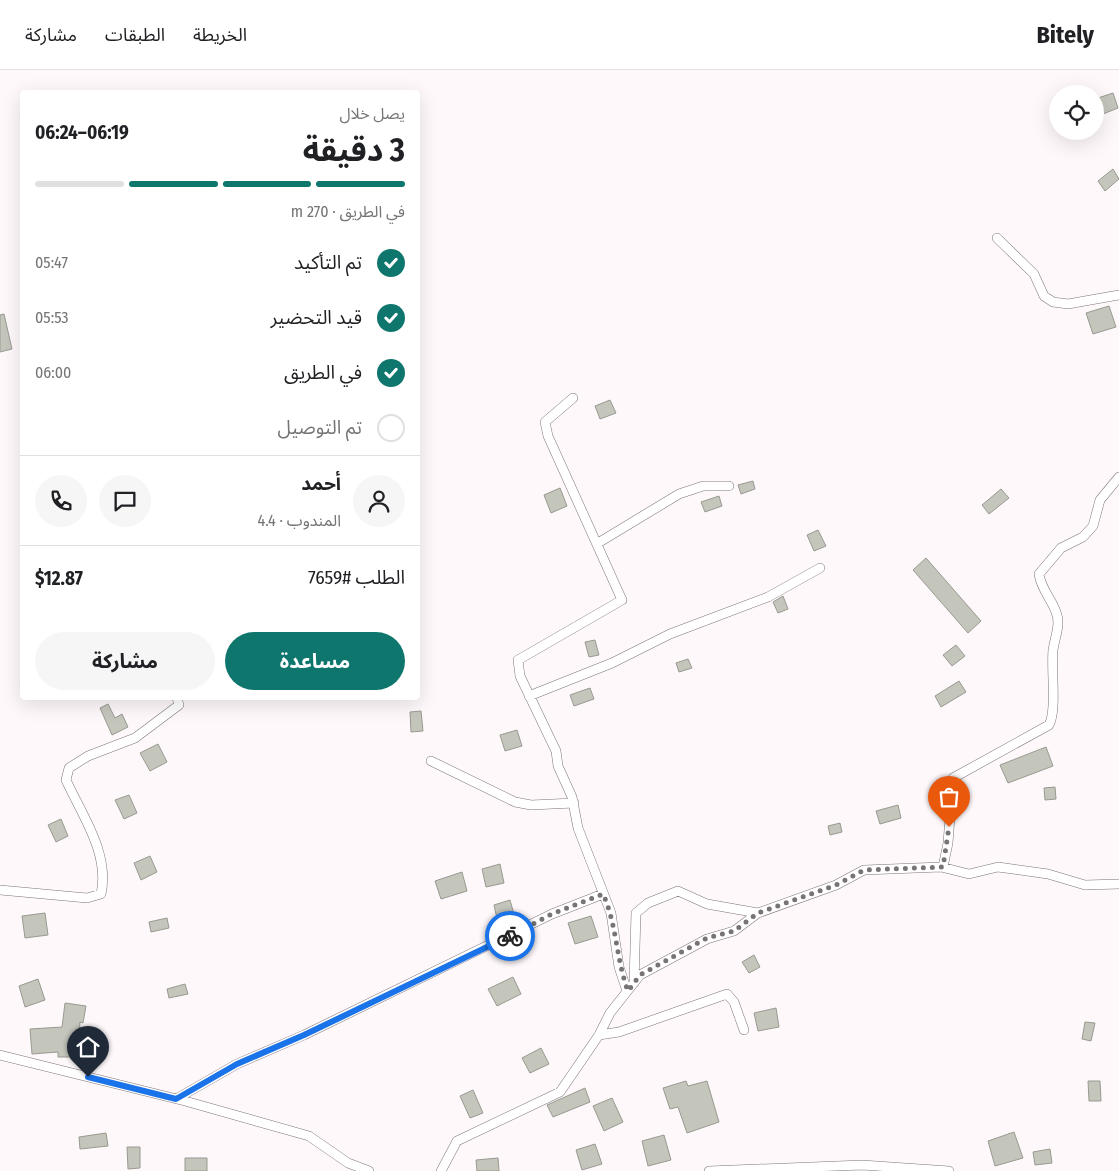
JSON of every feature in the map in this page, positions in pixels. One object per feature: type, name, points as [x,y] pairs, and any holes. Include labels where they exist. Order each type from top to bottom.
[{"type":"street","points":[[997,238],[1034,274],[1044,296],[1053,302],[1068,304],[1119,295]]},
{"type":"street","points":[[573,398],[545,422],[548,436],[622,600],[518,660],[520,676],[556,751],[558,766],[574,803],[578,828],[611,913],[619,967],[628,991]]},
{"type":"street","points":[[943,867],[948,843],[953,778],[1049,725],[1054,717],[1052,691],[1053,650],[1058,623],[1056,612],[1041,585],[1039,574],[1061,548],[1083,537],[1093,526],[1100,500],[1119,476]]},
{"type":"street","points":[[598,544],[680,494],[703,486],[729,486]]},
{"type":"street","points":[[529,696],[612,663],[670,634],[768,597],[820,568]]},
{"type":"street","points":[[0,890],[87,898],[101,894],[104,880],[102,860],[66,780],[69,768],[88,756],[135,738],[179,704],[178,700]]},
{"type":"street","points":[[431,761],[515,802],[531,805],[574,803]]},
{"type":"street","points":[[441,1171],[457,1140],[560,1092],[599,1034],[610,1013],[640,975],[707,938],[734,931],[758,913],[836,885],[864,870],[943,867],[969,874],[998,868],[1048,874],[1085,885],[1119,884]]},
{"type":"street","points":[[634,983],[636,913],[648,903],[678,891],[707,904],[758,913]]},
{"type":"street","points":[[176,1099],[237,1064],[304,1035],[552,914],[603,894]]},
{"type":"street","points":[[599,1034],[619,1032],[727,994],[734,1002],[744,1030]]},
{"type":"street","points":[[0,1055],[176,1099],[309,1136],[348,1163],[369,1171]]},
{"type":"street","points":[[709,1171],[862,1165],[949,1171]]},
{"type":"building","points":[[1113,93],[1118,108],[1104,114],[1104,96]]},
{"type":"building","points":[[1113,169],[1119,179],[1105,191],[1098,181]]},
{"type":"building","points":[[1109,306],[1116,327],[1093,334],[1086,313]]},
{"type":"building","points":[[4,314],[12,349],[0,352],[0,315]]},
{"type":"building","points":[[610,400],[616,413],[600,419],[595,406]]},
{"type":"building","points":[[753,481],[755,489],[741,494],[738,485]]},
{"type":"building","points":[[560,488],[567,506],[551,513],[544,495]]},
{"type":"building","points":[[1001,489],[1009,498],[989,514],[982,505]]},
{"type":"building","points":[[719,496],[722,506],[705,512],[701,502]]},
{"type":"building","points":[[818,530],[826,546],[814,551],[807,535]]},
{"type":"building","points":[[926,558],[981,621],[968,633],[913,570]]},
{"type":"building","points":[[783,596],[788,609],[778,613],[773,602]]},
{"type":"building","points":[[595,640],[599,655],[589,657],[585,642]]},
{"type":"building","points":[[956,645],[965,656],[952,666],[943,655]]},
{"type":"building","points":[[688,659],[692,668],[679,672],[676,663]]},
{"type":"building","points":[[959,681],[966,692],[941,707],[935,696]]},
{"type":"building","points":[[590,688],[594,699],[574,706],[570,695]]},
{"type":"building","points":[[108,704],[115,718],[122,714],[128,727],[112,735],[100,708]]},
{"type":"building","points":[[421,711],[423,731],[411,732],[410,712]]},
{"type":"building","points":[[517,730],[522,746],[505,751],[500,735]]},
{"type":"building","points":[[158,744],[167,762],[150,771],[140,753]]},
{"type":"building","points":[[1046,747],[1053,766],[1008,783],[1000,765]]},
{"type":"building","points":[[1055,787],[1056,799],[1045,800],[1044,788]]},
{"type":"building","points":[[129,795],[137,813],[124,819],[115,800]]},
{"type":"building","points":[[898,805],[901,818],[880,824],[876,811]]},
{"type":"building","points":[[61,819],[68,836],[56,842],[48,825]]},
{"type":"building","points":[[840,823],[842,832],[830,835],[828,826]]},
{"type":"building","points":[[150,856],[157,872],[141,880],[134,863]]},
{"type":"building","points":[[500,864],[504,883],[486,887],[482,869]]},
{"type":"building","points":[[462,872],[467,891],[441,899],[435,881]]},
{"type":"building","points":[[510,900],[515,918],[498,923],[494,905]]},
{"type":"building","points":[[45,913],[48,935],[25,938],[22,916]]},
{"type":"building","points":[[591,916],[598,937],[575,944],[568,923]]},
{"type":"building","points":[[167,918],[169,928],[151,932],[149,922]]},
{"type":"building","points":[[754,955],[760,967],[749,973],[742,962]]},
{"type":"building","points":[[513,977],[521,994],[497,1006],[488,989]]},
{"type":"building","points":[[38,979],[45,1000],[25,1007],[19,986]]},
{"type":"building","points":[[185,984],[188,994],[169,998],[167,989]]},
{"type":"building","points":[[65,1003],[86,1006],[83,1023],[80,1022],[78,1057],[58,1057],[58,1052],[32,1054],[30,1029],[62,1027]]},
{"type":"building","points":[[776,1008],[779,1027],[758,1031],[754,1013]]},
{"type":"building","points":[[1085,1022],[1095,1023],[1091,1041],[1082,1039]]},
{"type":"building","points":[[541,1048],[549,1064],[530,1073],[522,1058]]},
{"type":"building","points":[[686,1081],[688,1086],[707,1081],[719,1122],[687,1133],[678,1107],[670,1109],[663,1088]]},
{"type":"building","points":[[1088,1081],[1100,1081],[1101,1101],[1089,1101]]},
{"type":"building","points":[[585,1088],[590,1102],[553,1117],[547,1105]]},
{"type":"building","points":[[473,1090],[483,1113],[470,1118],[460,1096]]},
{"type":"building","points":[[612,1098],[623,1122],[604,1131],[593,1106]]},
{"type":"building","points":[[1014,1132],[1023,1158],[995,1166],[988,1141]]},
{"type":"building","points":[[106,1133],[108,1146],[80,1149],[79,1137]]},
{"type":"building","points":[[664,1135],[671,1160],[648,1166],[642,1141]]},
{"type":"building","points":[[595,1144],[602,1164],[582,1170],[576,1150]]},
{"type":"building","points":[[127,1147],[140,1147],[140,1168],[128,1169]]},
{"type":"building","points":[[1050,1149],[1052,1163],[1035,1165],[1033,1152]]},
{"type":"building","points":[[185,1158],[207,1158],[207,1171],[185,1171]]},
{"type":"building","points":[[498,1158],[499,1171],[477,1171],[476,1160]]},
{"type":"way so far","points":[[510,936],[552,914],[603,894],[611,913],[619,967],[628,991],[640,975],[707,938],[734,931],[758,913],[836,885],[864,870],[943,867],[949,827]]},
{"type":"route","points":[[88,1077],[176,1099],[237,1064],[304,1035],[510,936]]}]
